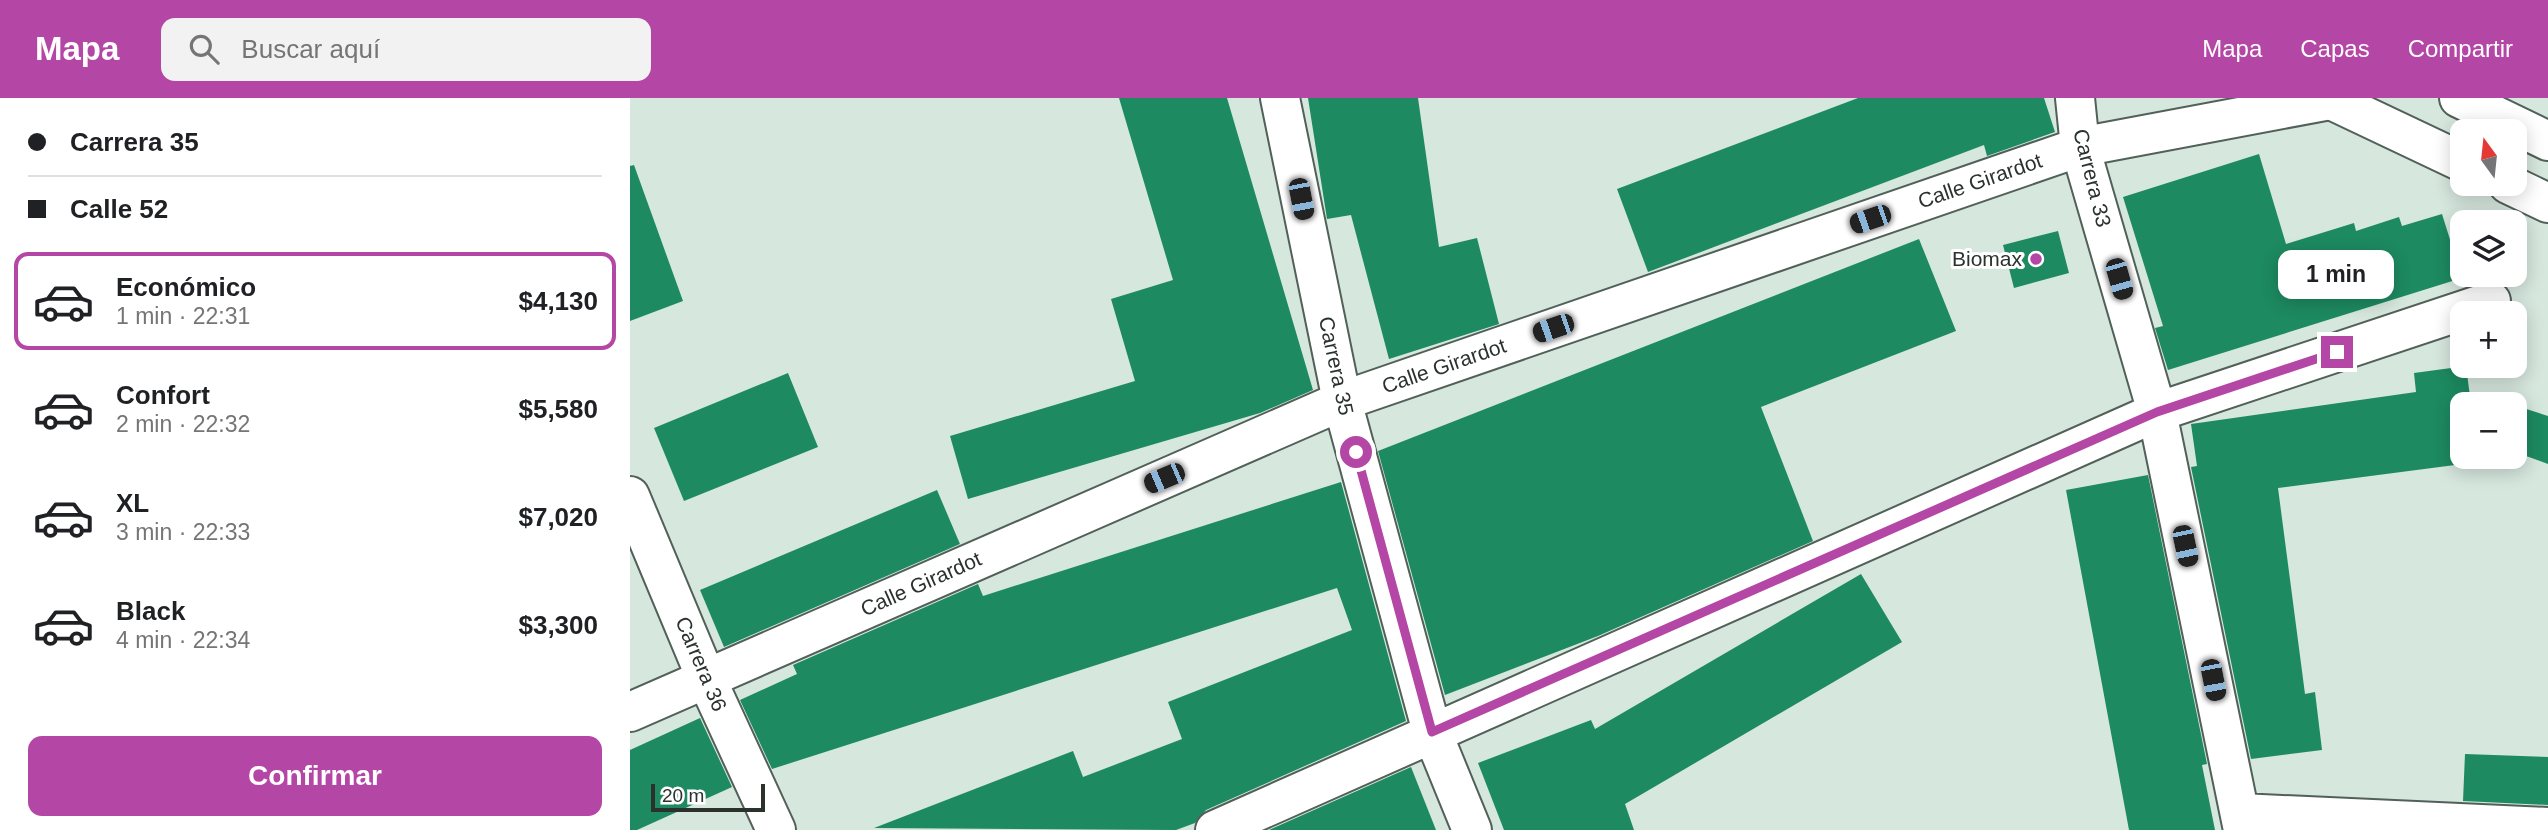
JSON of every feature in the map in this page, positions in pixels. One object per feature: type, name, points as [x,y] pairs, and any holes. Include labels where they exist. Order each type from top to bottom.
[{"type":"street","name":"Carrera 35","points":[[1280,98],[1342,401],[1432,732],[1472,830]]},
{"type":"street","name":"Carrera 33","points":[[2075,98],[2080,147],[2157,412],[2242,822]]},
{"type":"street","points":[[2459,98],[2548,141]]},
{"type":"street","name":"Calle Girardot","points":[[630,712],[1342,401],[2080,147],[2328,99]]},
{"type":"street","points":[[2328,99],[2450,156]]},
{"type":"street","points":[[2527,193],[2548,203]]},
{"type":"street","points":[[1214,830],[2157,412],[2450,315]]},
{"type":"street","name":"Carrera 36","points":[[630,496],[706,678],[776,830]]},
{"type":"street","points":[[2242,822],[2548,827]]},
{"type":"building","points":[[1119,98],[1227,98],[1313,390],[1260,413],[968,499],[950,436],[1135,381],[1111,299],[1173,280]]},
{"type":"building","points":[[1308,98],[1418,98],[1439,247],[1477,238],[1499,324],[1389,359],[1351,215],[1327,219]]},
{"type":"building","points":[[1858,98],[2044,98],[2055,132],[1987,156],[1984,145],[1648,272],[1617,189]]},
{"type":"building","points":[[2259,154],[2286,244],[2354,223],[2356,231],[2399,217],[2402,226],[2442,214],[2450,240],[2450,282],[2168,370],[2155,328],[2163,326],[2123,197]]},
{"type":"building","points":[[634,165],[683,301],[630,321],[630,166]]},
{"type":"building","name":"Biomax","points":[[2058,231],[2069,273],[2014,288],[2003,245]]},
{"type":"building","points":[[1919,239],[1956,331],[1761,407],[1813,541],[1598,636],[1445,695],[1378,451]]},
{"type":"building","points":[[2450,368],[2450,378],[2468,378],[2469,392],[2450,392],[2450,466],[2278,488],[2305,694],[2315,692],[2322,750],[2251,759],[2191,467],[2197,466],[2191,424],[2416,392],[2414,373]]},
{"type":"building","points":[[788,373],[818,447],[684,501],[654,428]]},
{"type":"building","points":[[2527,409],[2548,416],[2548,464],[2527,456]]},
{"type":"building","points":[[2148,475],[2207,764],[2202,765],[2215,830],[2129,830],[2066,490]]},
{"type":"building","points":[[1341,482],[1406,721],[1206,810],[1195,823],[1176,830],[874,828],[1073,751],[1083,777],[1182,739],[1168,702],[1352,630],[1337,588],[772,769],[740,700],[797,674],[793,665],[978,584],[983,596]]},
{"type":"building","points":[[937,490],[960,544],[724,647],[700,590]]},
{"type":"building","points":[[1861,574],[1902,642],[1625,804],[1634,830],[1504,830],[1478,763],[1591,720],[1595,729]]},
{"type":"building","points":[[700,718],[732,787],[637,830],[630,830],[630,750]]},
{"type":"building","points":[[2465,754],[2548,757],[2548,805],[2463,801]]},
{"type":"building","points":[[1411,767],[1436,830],[1269,830]]},
{"type":"place","name":"Biomax","points":[[2036,259]]},
{"type":"route","points":[[1356,452],[1432,732],[2157,412],[2337,352]]}]
